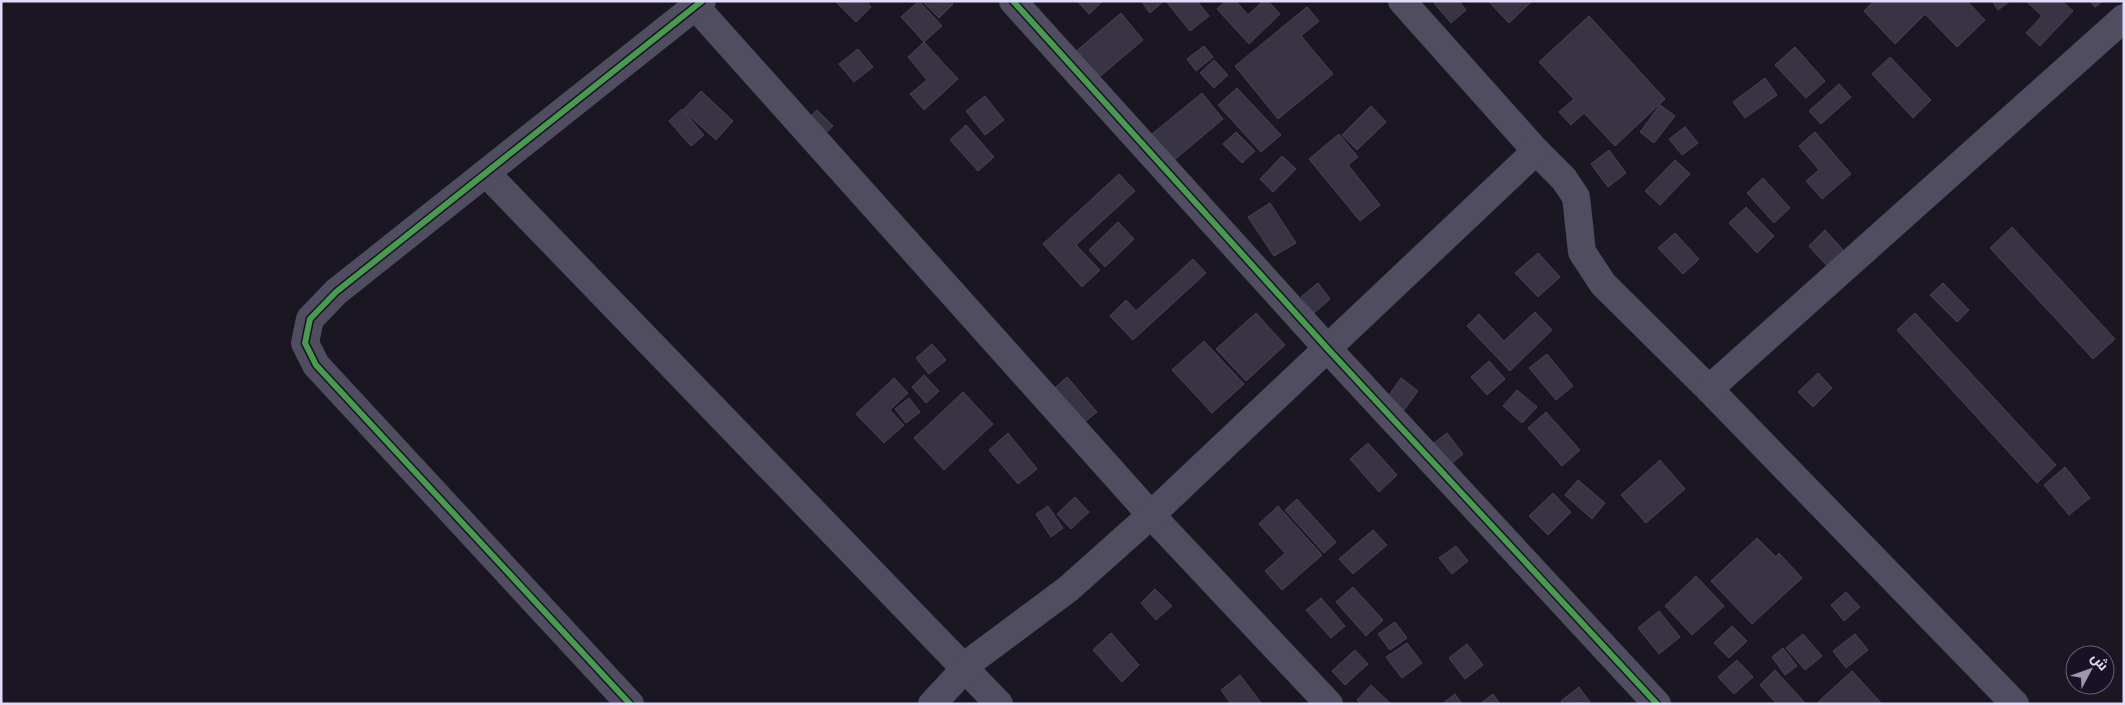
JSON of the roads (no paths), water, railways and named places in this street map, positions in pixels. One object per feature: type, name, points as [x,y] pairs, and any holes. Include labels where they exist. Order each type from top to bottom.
[{"type":"street","points":[[1013,1],[1327,348],[1657,704]]},
{"type":"street","points":[[1402,1],[1536,151],[1564,179],[1576,197],[1582,252],[1603,284],[1709,389],[2005,700]]},
{"type":"street","points":[[630,704],[316,365],[305,343],[310,318],[336,292],[698,4],[1151,515],[1329,704]]},
{"type":"street","points":[[1709,389],[2124,18]]},
{"type":"street","points":[[932,704],[964,668],[1068,589],[1151,515],[1536,151]]},
{"type":"street","points":[[486,173],[999,704]]}]
